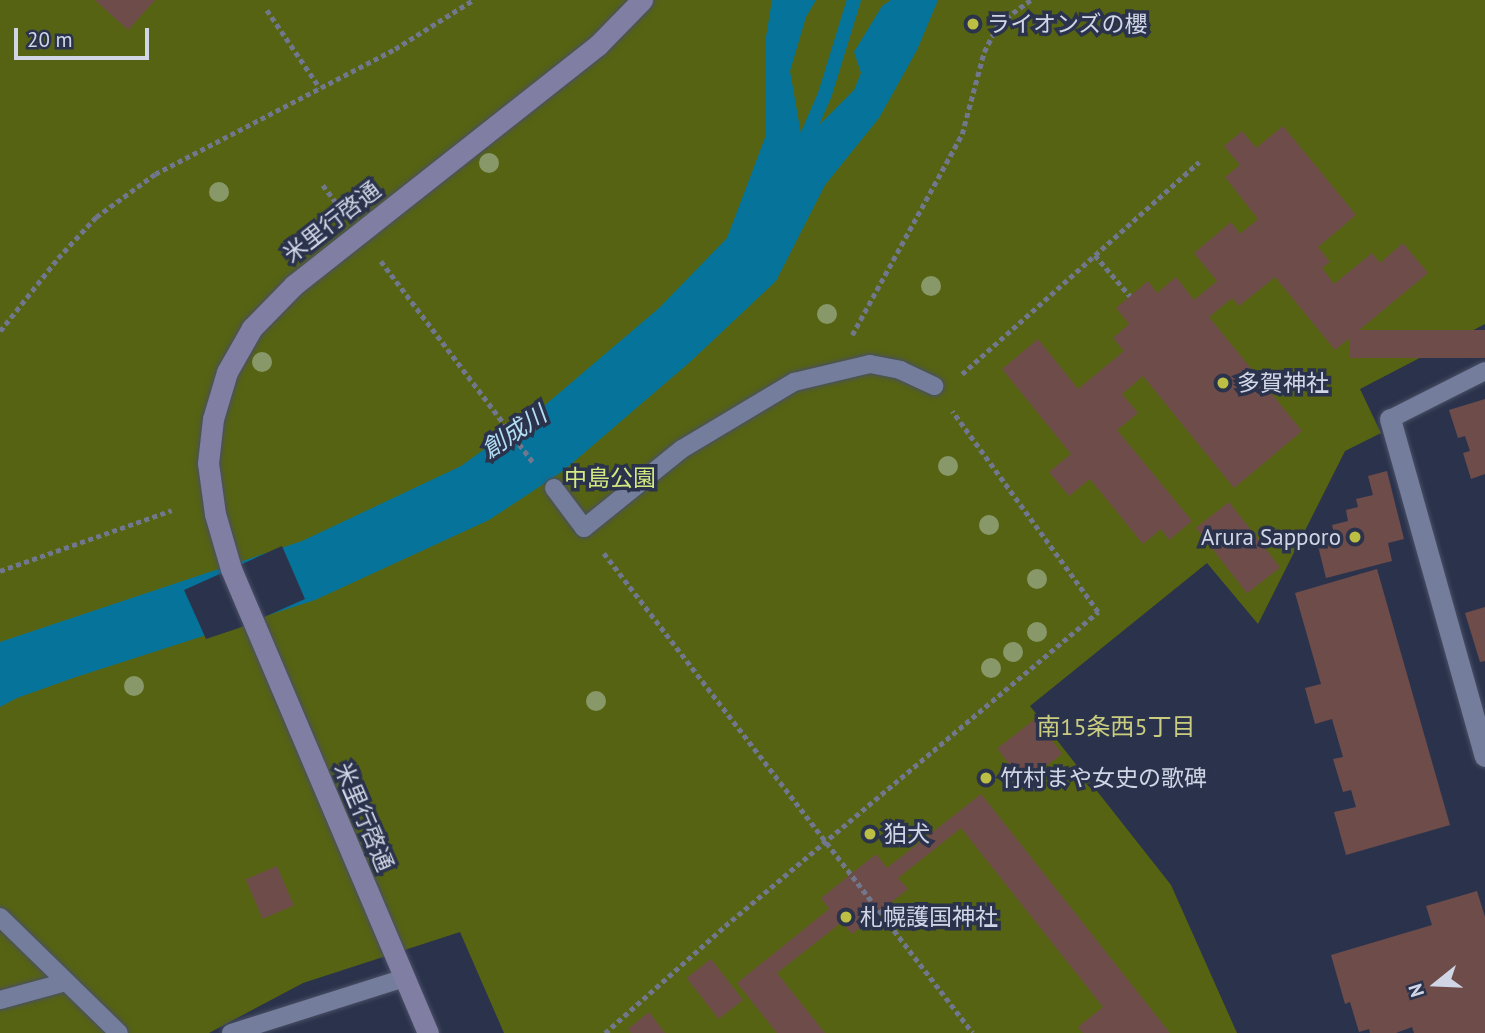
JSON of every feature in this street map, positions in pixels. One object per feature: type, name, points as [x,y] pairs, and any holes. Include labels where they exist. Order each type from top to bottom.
[{"type":"street","name":"米里行啓通","points":[[428,1033],[251,622],[231,569],[215,514],[208,463],[213,419],[227,372],[252,328],[294,285],[598,45],[642,0]]},
{"type":"street","points":[[1390,419],[1485,756]]},
{"type":"lane","points":[[554,488],[584,528],[682,449],[794,382],[834,370],[870,364],[900,370],[934,386]]},
{"type":"lane","points":[[1390,419],[1485,371]]},
{"type":"lane","points":[[0,917],[119,1033]]},
{"type":"lane","points":[[231,1033],[404,978]]},
{"type":"lane","points":[[0,1000],[66,982]]},
{"type":"path","points":[[0,331],[58,258],[96,217],[155,174],[395,49],[473,0]]},
{"type":"path","points":[[834,370],[962,134],[984,52],[999,23],[1031,0]]},
{"type":"path","points":[[267,10],[320,88]]},
{"type":"path","points":[[605,1033],[825,842],[1098,612],[934,386],[968,372],[1199,162]]},
{"type":"path","points":[[323,185],[554,488]]},
{"type":"path","points":[[1095,255],[1130,296]]},
{"type":"path","points":[[0,571],[172,510]]},
{"type":"path","points":[[584,528],[973,1033]]},
{"type":"green space","name":"中島公園","points":[[0,0],[1485,0],[1485,324],[1360,389],[1381,433],[1345,451],[1258,624],[1207,563],[1030,706],[1171,885],[1237,1033],[504,1033],[460,932],[303,983],[209,1033],[0,1033]]},
{"type":"water","points":[[772,0],[816,0],[806,17],[790,71],[801,134],[818,126],[854,90],[861,73],[854,52],[882,6],[891,0],[938,0],[917,50],[879,118],[825,185],[776,281],[690,362],[563,471],[489,520],[315,600],[73,678],[0,707],[0,642],[302,541],[461,466],[545,405],[659,308],[727,238],[766,135],[765,43]]},
{"type":"pier","points":[[282,546],[305,599],[239,628],[206,639],[184,590]]},
{"type":"building","points":[[95,0],[155,0],[128,30]]},
{"type":"building","name":"多賀神社","points":[[1283,126],[1356,215],[1318,247],[1330,262],[1322,268],[1334,284],[1372,253],[1380,263],[1403,243],[1428,273],[1335,350],[1275,277],[1239,306],[1232,298],[1209,317],[1302,431],[1234,488],[1143,376],[1122,394],[1138,413],[1117,430],[1192,521],[1169,540],[1161,529],[1143,544],[1090,479],[1069,496],[1049,472],[1071,454],[1002,369],[1038,339],[1078,389],[1124,351],[1113,338],[1129,324],[1116,308],[1148,281],[1157,293],[1176,277],[1194,300],[1217,281],[1194,253],[1231,222],[1240,234],[1258,219],[1225,177],[1240,165],[1224,146],[1242,131],[1256,148]]},
{"type":"building","points":[[1349,330],[1485,330],[1485,358],[1349,358]]},
{"type":"building","points":[[1485,399],[1485,474],[1471,479],[1463,453],[1470,451],[1465,436],[1458,438],[1449,410]]},
{"type":"building","points":[[1387,471],[1404,539],[1388,543],[1392,561],[1326,578],[1317,542],[1335,537],[1332,525],[1348,521],[1346,510],[1358,507],[1356,499],[1373,495],[1368,476]]},
{"type":"building","points":[[1229,502],[1280,567],[1247,593],[1196,528]]},
{"type":"building","points":[[1377,569],[1450,825],[1346,855],[1334,812],[1356,807],[1351,790],[1343,792],[1333,759],[1343,757],[1332,719],[1315,724],[1305,688],[1321,684],[1295,593]]},
{"type":"building","points":[[1485,607],[1485,661],[1480,662],[1465,613]]},
{"type":"building","points":[[1035,719],[1062,754],[1024,783],[997,749]]},
{"type":"building","name":"札幌護国神社","points":[[981,794],[1170,1033],[1083,1033],[1078,1027],[1103,1007],[961,828],[898,878],[908,889],[852,934],[842,922],[777,973],[825,1033],[777,1033],[737,983],[829,909],[821,898],[876,854],[887,868]]},
{"type":"building","points":[[277,866],[294,906],[263,919],[246,879]]},
{"type":"building","points":[[1477,891],[1485,917],[1485,1033],[1414,1033],[1412,1027],[1396,1033],[1370,1033],[1369,1029],[1359,1032],[1350,1002],[1345,1004],[1331,955],[1432,925],[1426,906]]},
{"type":"building","points":[[711,959],[743,1000],[719,1019],[687,978]]},
{"type":"building","points":[[649,1012],[665,1033],[631,1033],[628,1029]]},
{"type":"waterway","name":"創成川","points":[[802,147],[825,94],[854,0]]},
{"type":"place","name":"ライオンズの櫻","points":[[973,24]]},
{"type":"place","name":"多賀神社","points":[[1223,383]]},
{"type":"place","name":"Arura Sapporo","points":[[1355,537]]},
{"type":"place","name":"竹村まや女史の歌碑","points":[[986,778]]},
{"type":"place","name":"狛犬","points":[[870,834]]},
{"type":"place","name":"札幌護国神社","points":[[846,917]]},
{"type":"district","name":"南15条西5丁目","points":[[1116,727]]}]
